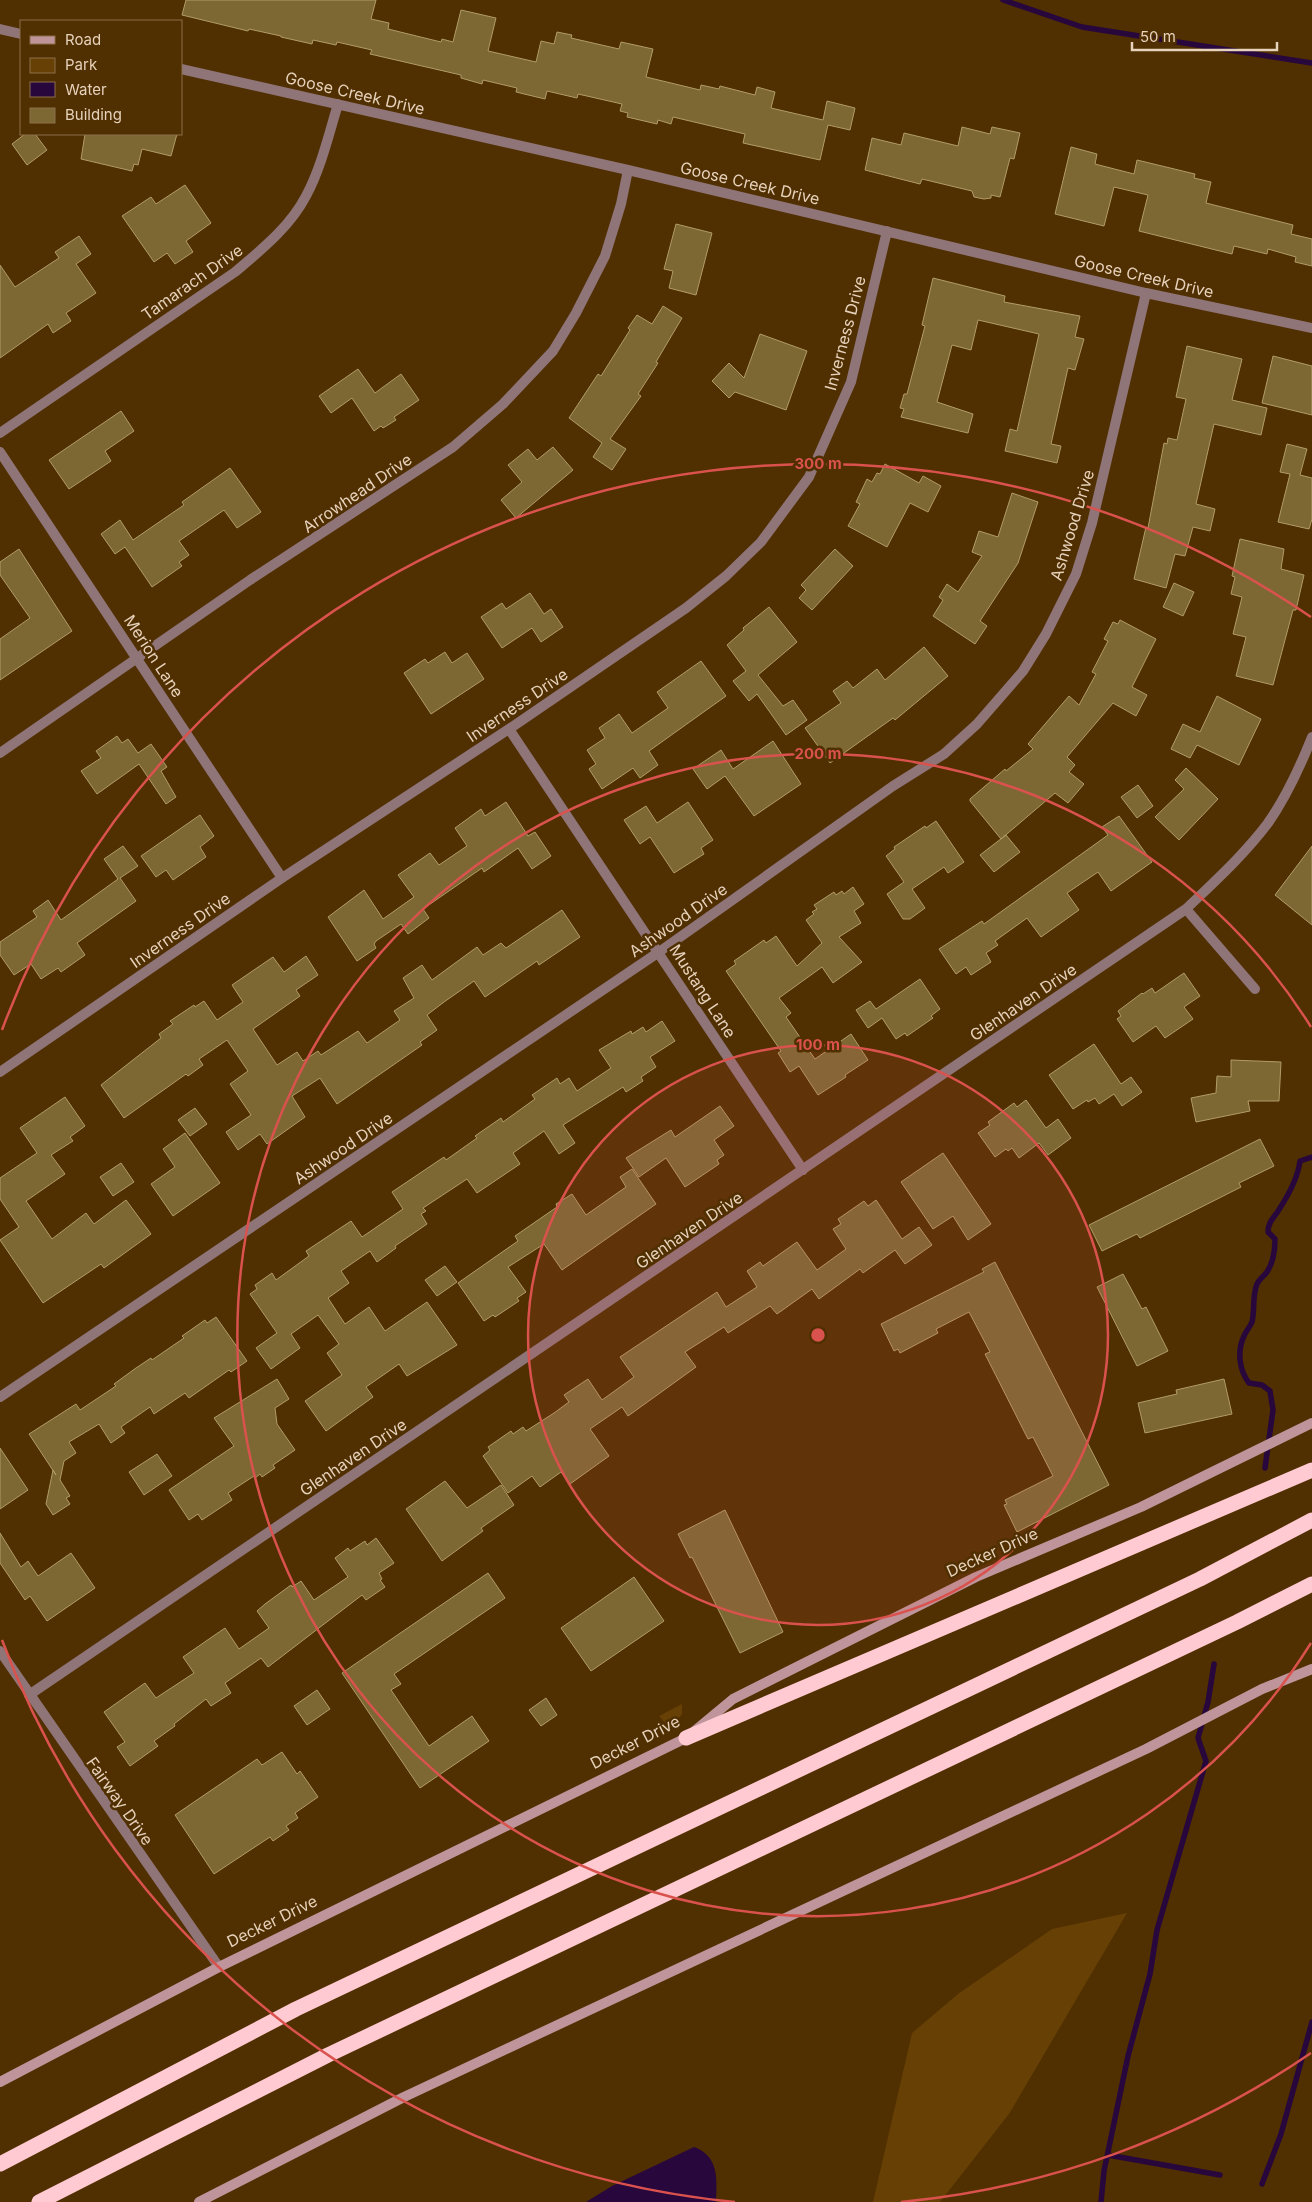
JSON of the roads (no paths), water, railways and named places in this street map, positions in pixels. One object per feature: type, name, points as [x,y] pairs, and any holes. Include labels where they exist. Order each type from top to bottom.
[{"type":"highway","points":[[686,1738],[1312,1470]]},
{"type":"highway","points":[[0,2164],[296,2009],[1200,1579],[1312,1520]]},
{"type":"highway","points":[[39,2202],[337,2050],[1237,1622],[1312,1584]]},
{"type":"main road","name":"Decker Drive","points":[[0,2082],[219,1966],[686,1738],[734,1699],[976,1577],[1141,1507],[1308,1425]]},
{"type":"main road","points":[[199,2202],[404,2097],[1146,1749],[1262,1689],[1312,1669]]},
{"type":"street","points":[[0,29],[20,34]]},
{"type":"street","name":"Goose Creek Drive","points":[[182,69],[628,170],[1146,293],[1312,328]]},
{"type":"street","name":"Tamarach Drive","points":[[0,433],[235,272],[258,253],[291,219],[307,196],[325,148],[338,104]]},
{"type":"street","name":"Arrowhead Drive","points":[[0,753],[250,580],[453,447],[503,404],[552,351],[576,313],[606,256],[621,204],[628,170]]},
{"type":"street","name":"Inverness Drive","points":[[0,1072],[282,878],[509,729],[686,608],[726,576],[761,542],[809,477],[851,382],[887,231]]},
{"type":"street","name":"Ashwood Drive","points":[[0,1397],[659,952],[893,786],[944,754],[977,724],[1023,671],[1046,634],[1076,574],[1092,523],[1146,293]]},
{"type":"street","name":"Merion Lane","points":[[0,452],[282,878]]},
{"type":"street","name":"Mustang Lane","points":[[509,729],[803,1170]]},
{"type":"street","name":"Glenhaven Drive","points":[[29,1695],[1186,909],[1230,866],[1268,822],[1297,773],[1312,737]]},
{"type":"street","points":[[1186,909],[1255,989]]},
{"type":"street","name":"Fairway Drive","points":[[0,1651],[219,1966]]},
{"type":"water","points":[[694,2147],[708,2156],[715,2169],[716,2202],[586,2202],[612,2186]]},
{"type":"waterway","points":[[1003,0],[1082,27],[1312,63]]},
{"type":"waterway","points":[[1265,1468],[1273,1410],[1270,1391],[1262,1385],[1249,1383],[1241,1366],[1240,1348],[1252,1322],[1257,1284],[1271,1265],[1275,1239],[1268,1232],[1269,1225],[1290,1191],[1300,1161],[1312,1157]]},
{"type":"waterway","points":[[1101,2202],[1104,2171],[1128,2056],[1150,1974],[1157,1930],[1206,1761],[1198,1738],[1208,1702],[1214,1664]]},
{"type":"waterway","points":[[1262,2184],[1281,2134],[1312,2022]]},
{"type":"waterway","points":[[1108,2155],[1220,2175]]}]
